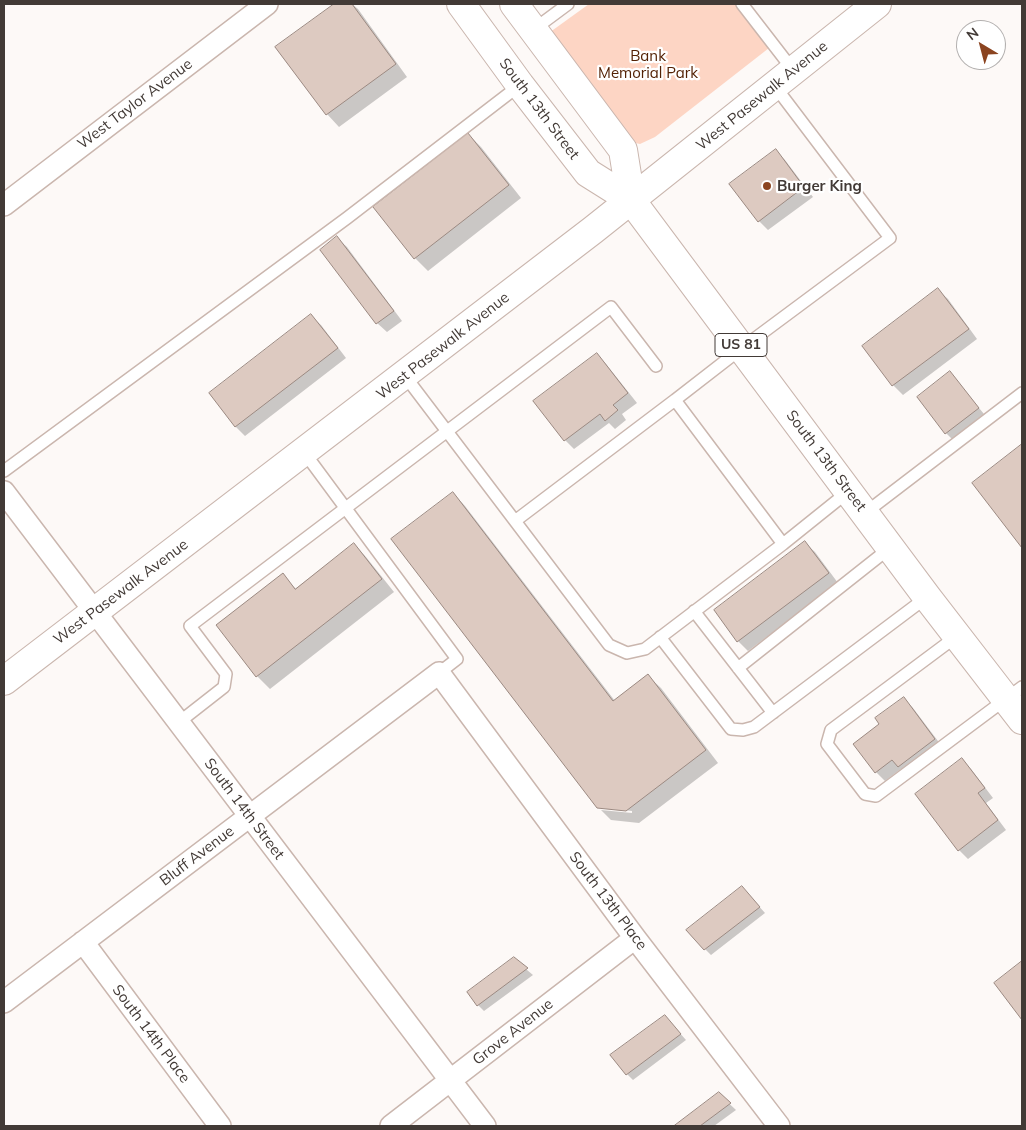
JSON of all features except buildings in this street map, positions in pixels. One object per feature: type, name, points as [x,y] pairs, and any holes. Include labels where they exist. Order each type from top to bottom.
[{"type":"main road","name":"South 13th Street","points":[[461,4],[588,173],[631,200],[928,597],[958,636],[1017,702]]},
{"type":"main road","name":"South 13th Street","points":[[514,4],[623,150],[631,200]]},
{"type":"main road","name":"West Pasewalk Avenue","points":[[4,681],[405,376],[631,200],[877,4]]},
{"type":"street","name":"West Taylor Avenue","points":[[4,205],[267,4]]},
{"type":"street","name":"South 14th Street","points":[[4,492],[485,1126]]},
{"type":"street","name":"Bluff Avenue","points":[[4,1002],[439,673]]},
{"type":"street","name":"South 13th Place","points":[[439,673],[635,938],[779,1126]]},
{"type":"street","name":"Grove Avenue","points":[[391,1126],[635,938]]},
{"type":"street","name":"South 14th Place","points":[[83,942],[220,1126]]},
{"type":"lane","points":[[533,30],[568,4]]},
{"type":"lane","points":[[515,521],[890,238],[784,78],[743,6]]},
{"type":"lane","points":[[4,471],[347,218],[520,85]]},
{"type":"lane","points":[[178,722],[224,687],[226,674],[190,626],[611,307],[656,366]]},
{"type":"lane","points":[[405,376],[609,645],[627,653],[645,648],[784,544],[849,492]]},
{"type":"lane","points":[[865,513],[1022,393]]},
{"type":"lane","points":[[675,400],[784,544]]},
{"type":"lane","points":[[304,452],[457,659],[439,673]]},
{"type":"lane","points":[[738,668],[891,547]]},
{"type":"lane","points":[[660,637],[731,729],[744,730],[754,727],[928,597]]},
{"type":"lane","points":[[694,611],[773,713]]},
{"type":"lane","points":[[958,636],[831,730],[827,744],[865,794],[876,796],[1017,702]]},
{"type":"green space","name":"Bank Memorial Park","points":[[589,4],[737,4],[769,48],[655,137],[640,144],[631,142],[546,35]]},
{"type":"place","name":"Burger King","points":[[767,186]]}]
